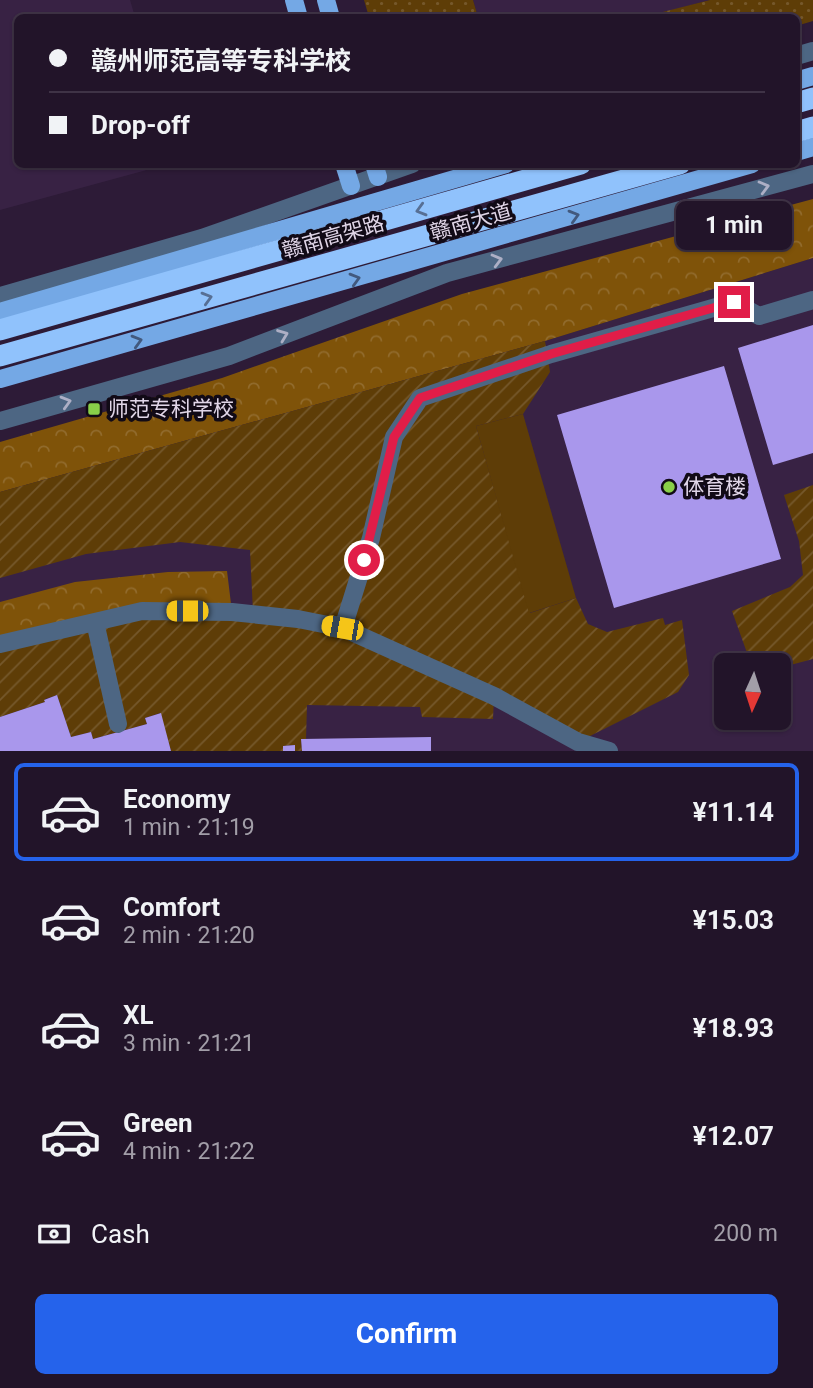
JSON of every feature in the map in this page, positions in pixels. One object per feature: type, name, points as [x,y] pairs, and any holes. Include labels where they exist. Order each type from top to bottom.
[{"type":"highway","name":"赣南高架路","points":[[0,330],[567,168]]},
{"type":"highway","name":"赣南高架路","points":[[0,356],[666,168]]},
{"type":"main road","points":[[345,168],[351,186]]},
{"type":"main road","points":[[0,312],[492,168]]},
{"type":"main road","name":"赣南大道","points":[[0,379],[738,168]]},
{"type":"street","points":[[0,296],[202,238],[351,186],[376,171]]},
{"type":"street","points":[[0,421],[229,356],[447,273],[813,174]]},
{"type":"street","points":[[342,628],[371,538],[394,437],[420,398],[551,354],[734,302],[759,316],[813,300]]},
{"type":"street","points":[[0,644],[142,611],[232,612],[298,619],[342,628],[494,696],[578,742],[609,751]]},
{"type":"street","points":[[95,622],[118,724]]},
{"type":"shaded area","points":[[0,0],[130,0],[134,14],[14,14],[14,168],[154,168],[0,210]]},
{"type":"shaded area","points":[[364,0],[473,0],[477,14],[368,14]]},
{"type":"shaded area","points":[[473,0],[710,0],[658,14],[477,14]]},
{"type":"shaded area","points":[[710,0],[813,0],[813,21],[800,25],[800,14],[655,14]]},
{"type":"shaded area","points":[[813,258],[813,751],[0,751],[0,492],[545,341]]},
{"type":"shaded area","points":[[545,341],[550,372],[523,414],[476,426],[530,613],[576,598],[588,624],[607,632],[663,618],[665,625],[682,620],[689,675],[678,692],[578,742],[494,696],[493,719],[422,717],[420,707],[307,705],[306,739],[301,739],[302,751],[295,751],[294,745],[283,746],[283,751],[171,751],[160,713],[145,718],[147,724],[93,739],[91,732],[71,737],[57,695],[45,699],[45,702],[0,717],[0,644],[142,611],[253,612],[250,550],[180,542],[86,554],[0,578],[0,492]]},
{"type":"shaded area","points":[[523,414],[576,598],[529,613],[476,426]]},
{"type":"shaded area","points":[[813,485],[813,659],[791,665],[791,653],[747,653],[732,611],[790,587],[803,575],[799,541],[784,495]]},
{"type":"green space","points":[[813,199],[813,258],[545,341],[0,492],[0,442],[222,378],[462,294]]},
{"type":"green space","points":[[227,571],[232,612],[0,644],[0,602],[75,582],[168,572]]},
{"type":"building","points":[[813,325],[813,453],[773,465],[738,348]]},
{"type":"building","name":"体育楼","points":[[724,366],[781,559],[614,608],[557,415]]},
{"type":"building","points":[[57,695],[71,737],[91,732],[93,739],[147,724],[145,718],[161,713],[171,751],[0,751],[0,717],[45,702],[44,700]]},
{"type":"building","points":[[431,737],[431,751],[302,751],[301,739]]},
{"type":"building","points":[[295,745],[295,751],[283,751],[283,746]]},
{"type":"place","name":"师范专科学校","points":[[94,409]]},
{"type":"place","name":"体育楼","points":[[669,487]]},
{"type":"route","points":[[364,560],[394,437],[420,398],[551,354],[734,302]]}]
